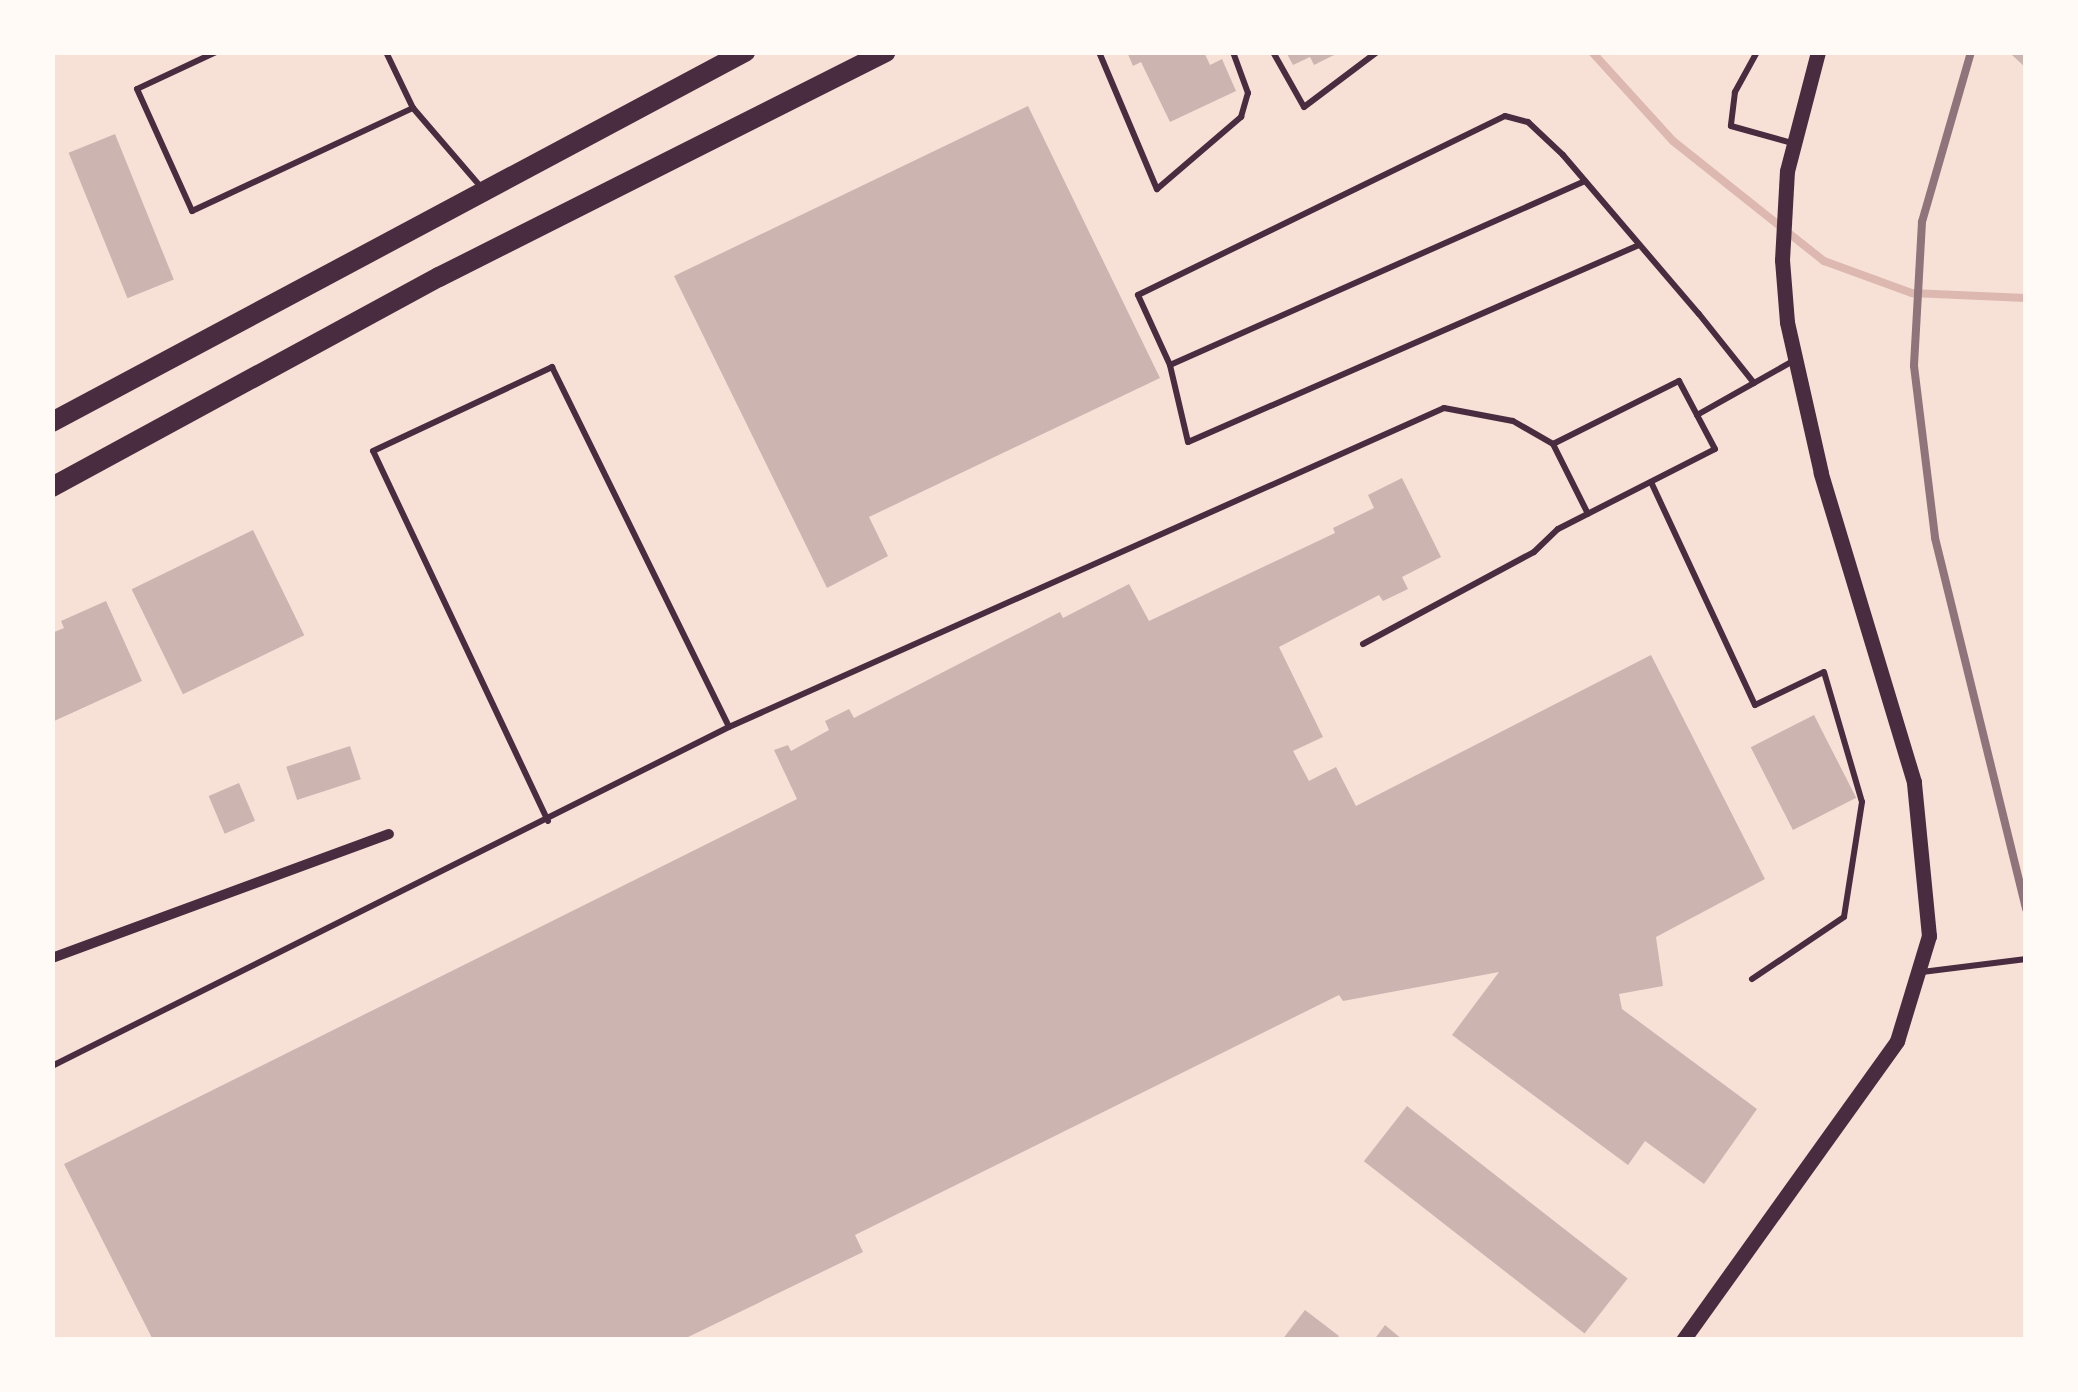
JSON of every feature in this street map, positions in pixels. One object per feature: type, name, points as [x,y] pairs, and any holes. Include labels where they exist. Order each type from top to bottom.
[{"type":"highway","points":[[56,414],[744,52]]},
{"type":"highway","points":[[52,486],[440,277],[886,52]]},
{"type":"street","points":[[1683,1340],[1897,1041],[1929,936],[1927,864],[1914,782],[1794,360],[1782,260],[1785,197],[1793,143],[1818,52]]},
{"type":"street","points":[[52,958],[388,834]]},
{"type":"lane","points":[[216,52],[138,89],[192,211],[413,108]]},
{"type":"lane","points":[[386,52],[413,108],[482,188]]},
{"type":"lane","points":[[1099,52],[1158,189],[1241,117],[1248,93],[1233,52]]},
{"type":"lane","points":[[1274,52],[1304,107],[1377,52]]},
{"type":"lane","points":[[1757,52],[1735,92],[1731,126],[1793,143]]},
{"type":"lane","points":[[1639,244],[1188,442],[1170,364],[1138,295],[1505,116],[1528,122],[1584,181],[1639,244],[1754,383]]},
{"type":"lane","points":[[1170,364],[1584,181]]},
{"type":"lane","points":[[1697,415],[1794,360]]},
{"type":"lane","points":[[548,820],[373,451],[552,367],[729,727]]},
{"type":"lane","points":[[1363,644],[1534,552],[1558,529],[1715,449],[1679,381],[1553,444]]},
{"type":"lane","points":[[52,1066],[729,727],[1444,408],[1513,421],[1553,444],[1588,514]]},
{"type":"lane","points":[[1651,482],[1756,705],[1824,672],[1862,802],[1844,917],[1752,979]]},
{"type":"lane","points":[[1920,972],[2026,959]]},
{"type":"building","points":[[1127,52],[1204,52],[1210,65],[1222,59],[1236,91],[1170,122],[1141,62],[1133,66]]},
{"type":"building","points":[[1286,52],[1340,52],[1314,65],[1310,57],[1293,65]]},
{"type":"building","points":[[2026,52],[2026,68],[2012,55]]},
{"type":"building","points":[[1028,106],[1160,378],[869,517],[888,556],[827,588],[674,276]]},
{"type":"building","points":[[115,134],[174,280],[127,298],[69,153]]},
{"type":"building","points":[[1402,478],[1441,557],[1402,577],[1408,589],[1383,601],[1379,595],[1279,647],[1323,737],[1293,751],[1309,781],[1336,767],[1356,806],[1651,655],[1765,879],[1656,937],[1663,986],[1619,994],[1622,1009],[1757,1109],[1704,1184],[1645,1141],[1628,1165],[1452,1035],[1499,972],[1343,1001],[1339,995],[855,1235],[863,1252],[682,1340],[153,1340],[64,1164],[797,799],[774,750],[788,745],[791,751],[829,730],[825,721],[849,709],[854,718],[1060,612],[1063,618],[1129,584],[1149,621],[1335,533],[1333,528],[1374,508],[1368,495]]},
{"type":"building","points":[[253,530],[304,635],[183,694],[132,589]]},
{"type":"building","points":[[106,601],[142,681],[52,722],[52,633],[64,628],[61,621]]},
{"type":"building","points":[[1814,715],[1856,798],[1793,830],[1751,747]]},
{"type":"building","points":[[350,746],[361,779],[297,800],[286,767]]},
{"type":"building","points":[[239,783],[255,821],[225,834],[209,796]]},
{"type":"building","points":[[1407,1106],[1628,1278],[1585,1334],[1364,1161]]},
{"type":"building","points":[[1305,1310],[1339,1336],[1336,1340],[1282,1340]]},
{"type":"building","points":[[1385,1325],[1403,1340],[1374,1340]]},
{"type":"waterway","points":[[1592,52],[1673,141],[1824,261],[1912,293],[2026,298]]},
{"type":"railway","points":[[1971,52],[1922,222],[1914,366],[1935,538],[2026,909]]}]
